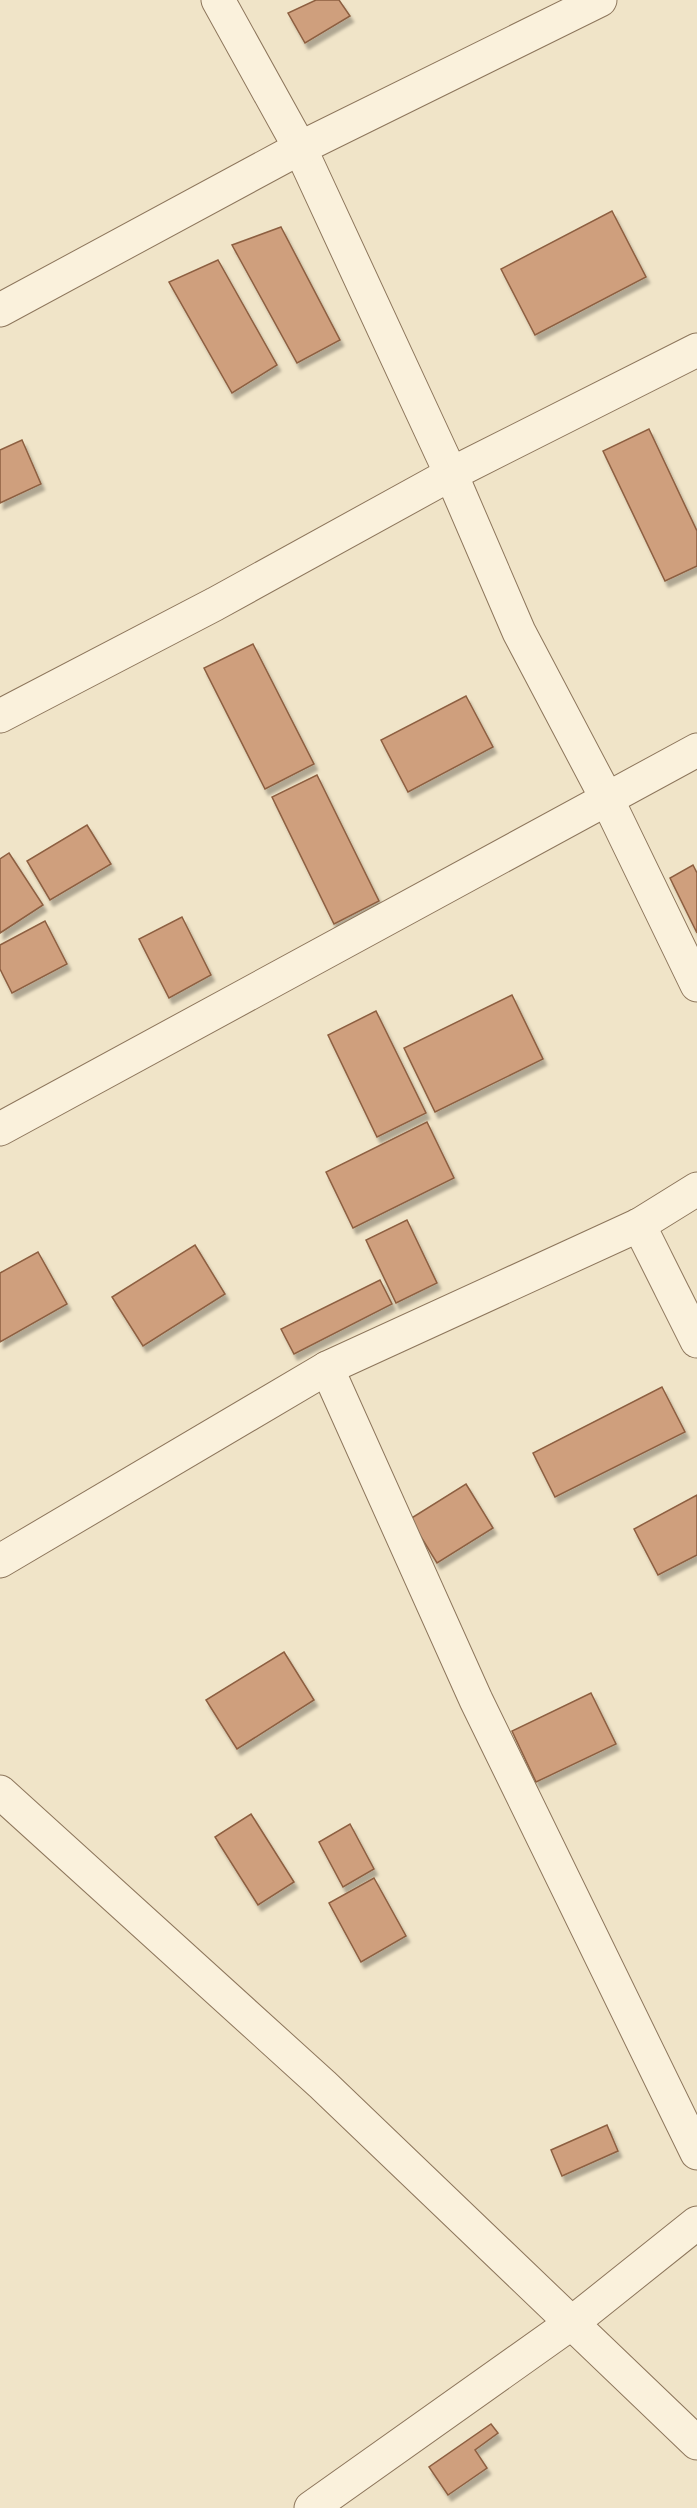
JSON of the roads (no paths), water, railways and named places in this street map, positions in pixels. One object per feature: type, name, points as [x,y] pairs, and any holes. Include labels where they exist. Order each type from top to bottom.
[{"type":"street","points":[[218,0],[300,148],[451,474],[519,632],[607,799],[697,985]]},
{"type":"street","points":[[0,310],[300,148],[600,0]]},
{"type":"street","points":[[0,716],[215,604],[451,474],[697,350]]},
{"type":"street","points":[[0,1129],[697,750]]},
{"type":"street","points":[[0,1561],[327,1368],[639,1226],[697,1189]]},
{"type":"street","points":[[639,1226],[697,1341]]},
{"type":"street","points":[[327,1368],[476,1700],[697,2153]]},
{"type":"street","points":[[0,1792],[323,2085],[692,2434]]},
{"type":"street","points":[[311,2508],[573,2322],[697,2223]]}]
